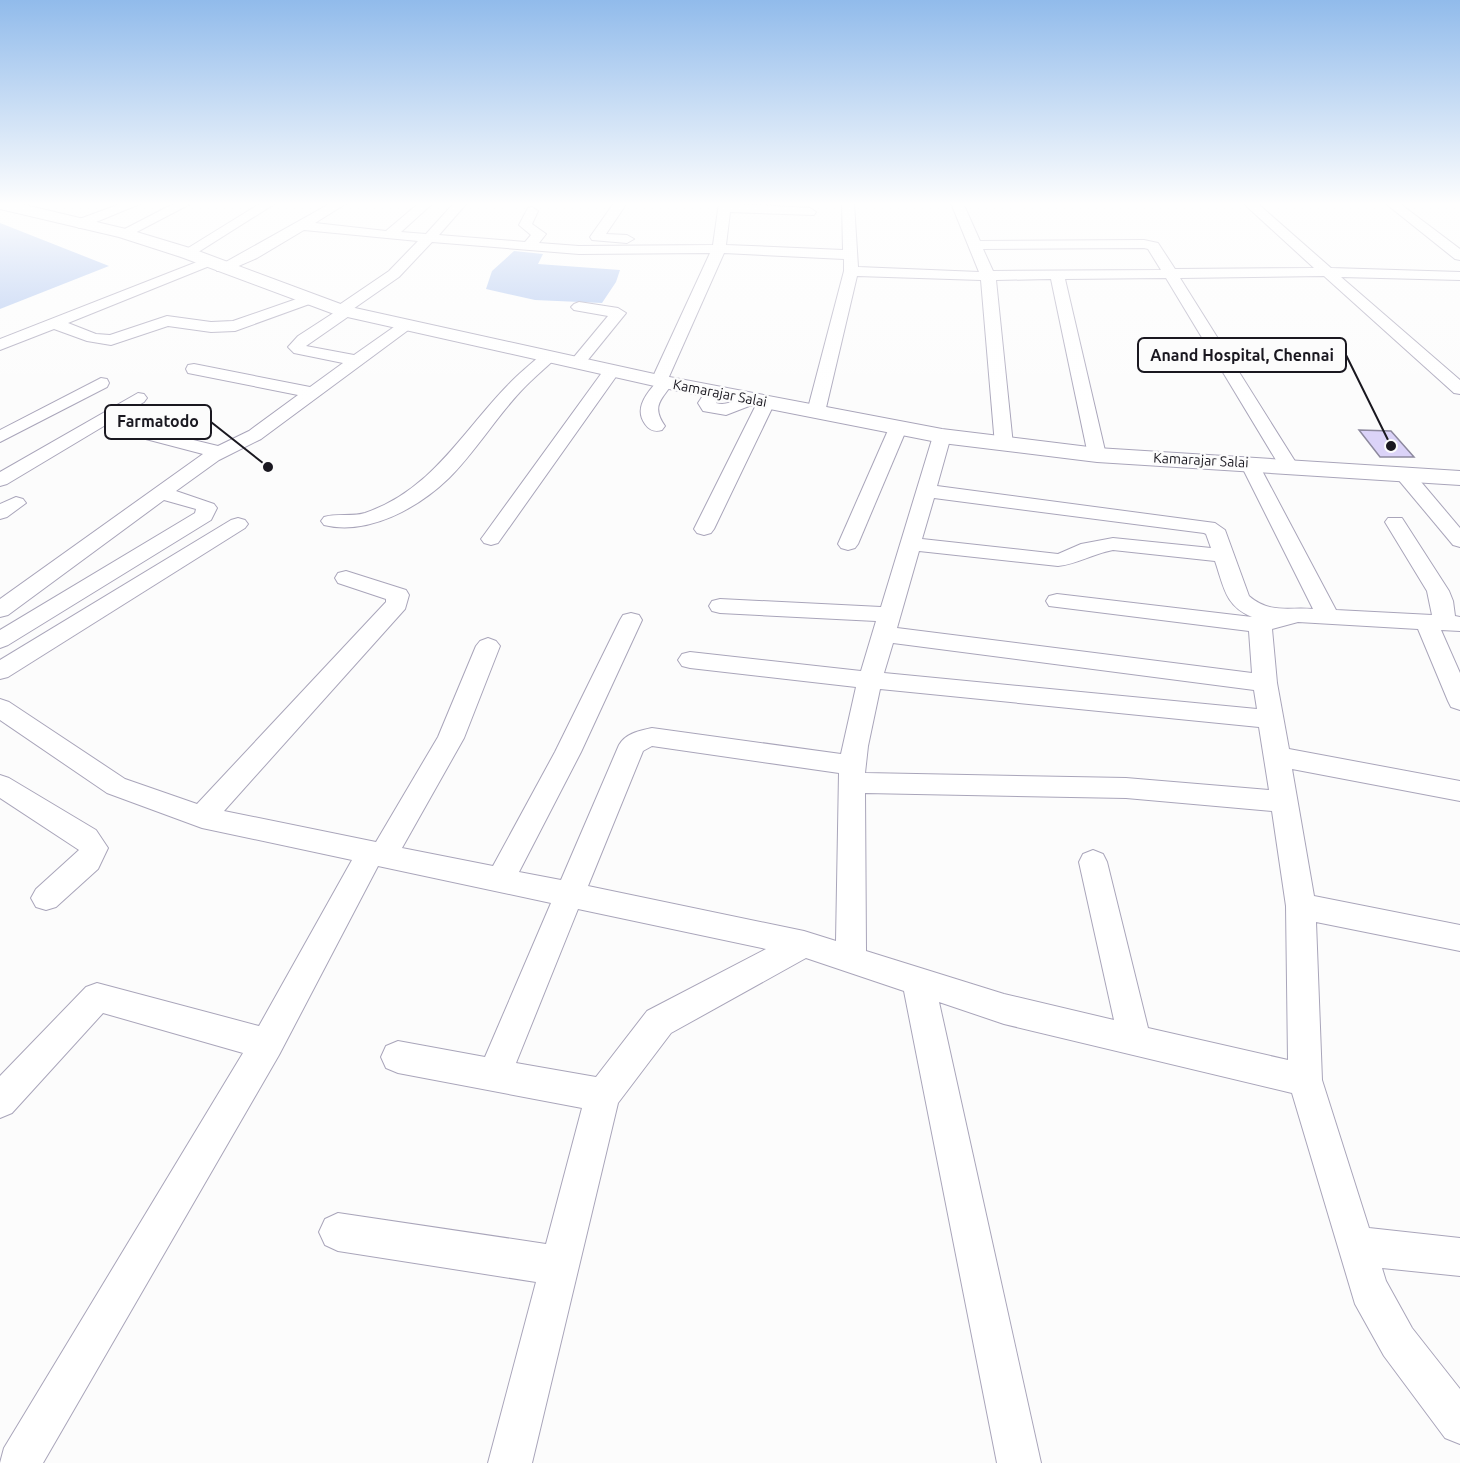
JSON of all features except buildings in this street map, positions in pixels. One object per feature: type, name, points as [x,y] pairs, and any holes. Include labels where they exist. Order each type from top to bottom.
[{"type":"main road","name":"Kamarajar Salai","points":[[232,271],[344,311],[662,382],[942,436],[1097,456],[1249,462],[1460,478]]},
{"type":"street","points":[[0,345],[53,323],[197,271]]},
{"type":"street","points":[[357,360],[300,350],[296,347],[397,271]]},
{"type":"street","points":[[656,426],[651,420],[649,408],[710,271]]},
{"type":"street","points":[[816,412],[850,271]]},
{"type":"street","points":[[890,271],[907,275],[988,276],[1171,272],[1326,272],[1460,276]]},
{"type":"street","points":[[986,271],[1004,445]]},
{"type":"street","points":[[1171,272],[1290,466]]},
{"type":"street","points":[[1326,272],[1460,388]]},
{"type":"street","points":[[1057,274],[1097,456]]},
{"type":"street","points":[[53,323],[93,338],[111,340],[167,321],[211,327],[235,326],[310,299]]},
{"type":"street","points":[[577,363],[618,313],[579,307]]},
{"type":"street","points":[[0,610],[160,493],[219,452],[249,439],[406,325]]},
{"type":"street","points":[[331,520],[366,520],[425,488],[443,473],[514,388],[548,357]]},
{"type":"street","points":[[194,369],[313,393]]},
{"type":"street","points":[[491,538],[612,371]]},
{"type":"street","points":[[0,436],[101,383]]},
{"type":"street","points":[[0,480],[138,398]]},
{"type":"street","points":[[704,529],[758,401]]},
{"type":"street","points":[[848,544],[898,428]]},
{"type":"street","points":[[148,434],[219,452]]},
{"type":"street","points":[[851,959],[851,774],[866,695],[942,436]]},
{"type":"street","points":[[1249,462],[1328,616]]},
{"type":"street","points":[[1404,474],[1460,541]]},
{"type":"street","points":[[927,491],[1208,527],[1215,530],[1239,599],[1268,621]]},
{"type":"street","points":[[0,640],[204,516],[207,508],[203,505],[160,493]]},
{"type":"street","points":[[1395,522],[1442,601],[1443,623],[1460,701]]},
{"type":"street","points":[[0,671],[238,524]]},
{"type":"street","points":[[912,544],[1058,560],[1067,559],[1088,548],[1113,544],[1225,556]]},
{"type":"street","points":[[202,817],[397,604],[399,599],[393,593],[346,578]]},
{"type":"street","points":[[36,584],[67,598]]},
{"type":"street","points":[[1057,601],[1268,621],[1298,615],[1443,623]]},
{"type":"street","points":[[720,606],[888,625],[1265,683]]},
{"type":"street","points":[[500,880],[568,752],[631,620]]},
{"type":"street","points":[[1268,621],[1265,683],[1301,906],[1305,1080],[1369,1290],[1398,1342],[1460,1423]]},
{"type":"street","points":[[19,1463],[376,855],[451,738],[464,711],[488,646]]},
{"type":"street","points":[[690,660],[1271,719]]},
{"type":"street","points":[[0,708],[116,786],[202,817],[804,944],[1005,1009],[1305,1080]]},
{"type":"street","points":[[494,1075],[632,746],[640,740],[652,737],[851,774],[1096,787],[1285,802]]},
{"type":"street","points":[[1277,756],[1460,791]]},
{"type":"street","points":[[0,785],[86,838],[94,848],[88,861],[46,898]]},
{"type":"street","points":[[1093,862],[1135,1040]]},
{"type":"street","points":[[1301,906],[1460,938]]},
{"type":"street","points":[[510,1463],[603,1095],[659,1022],[804,944]]},
{"type":"street","points":[[918,980],[1019,1463]]},
{"type":"street","points":[[0,1101],[97,997],[267,1044]]},
{"type":"street","points":[[398,1057],[603,1095]]},
{"type":"street","points":[[338,1232],[561,1266]]},
{"type":"street","points":[[1355,1246],[1460,1257]]},
{"type":"water","points":[[0,271],[96,271],[0,309]]},
{"type":"water","points":[[492,271],[620,271],[616,282],[602,303],[535,300],[486,289]]},
{"type":"place","name":"Anand Hospital, Chennai","points":[[1391,446]]},
{"type":"place","name":"Farmatodo","points":[[268,467]]}]
